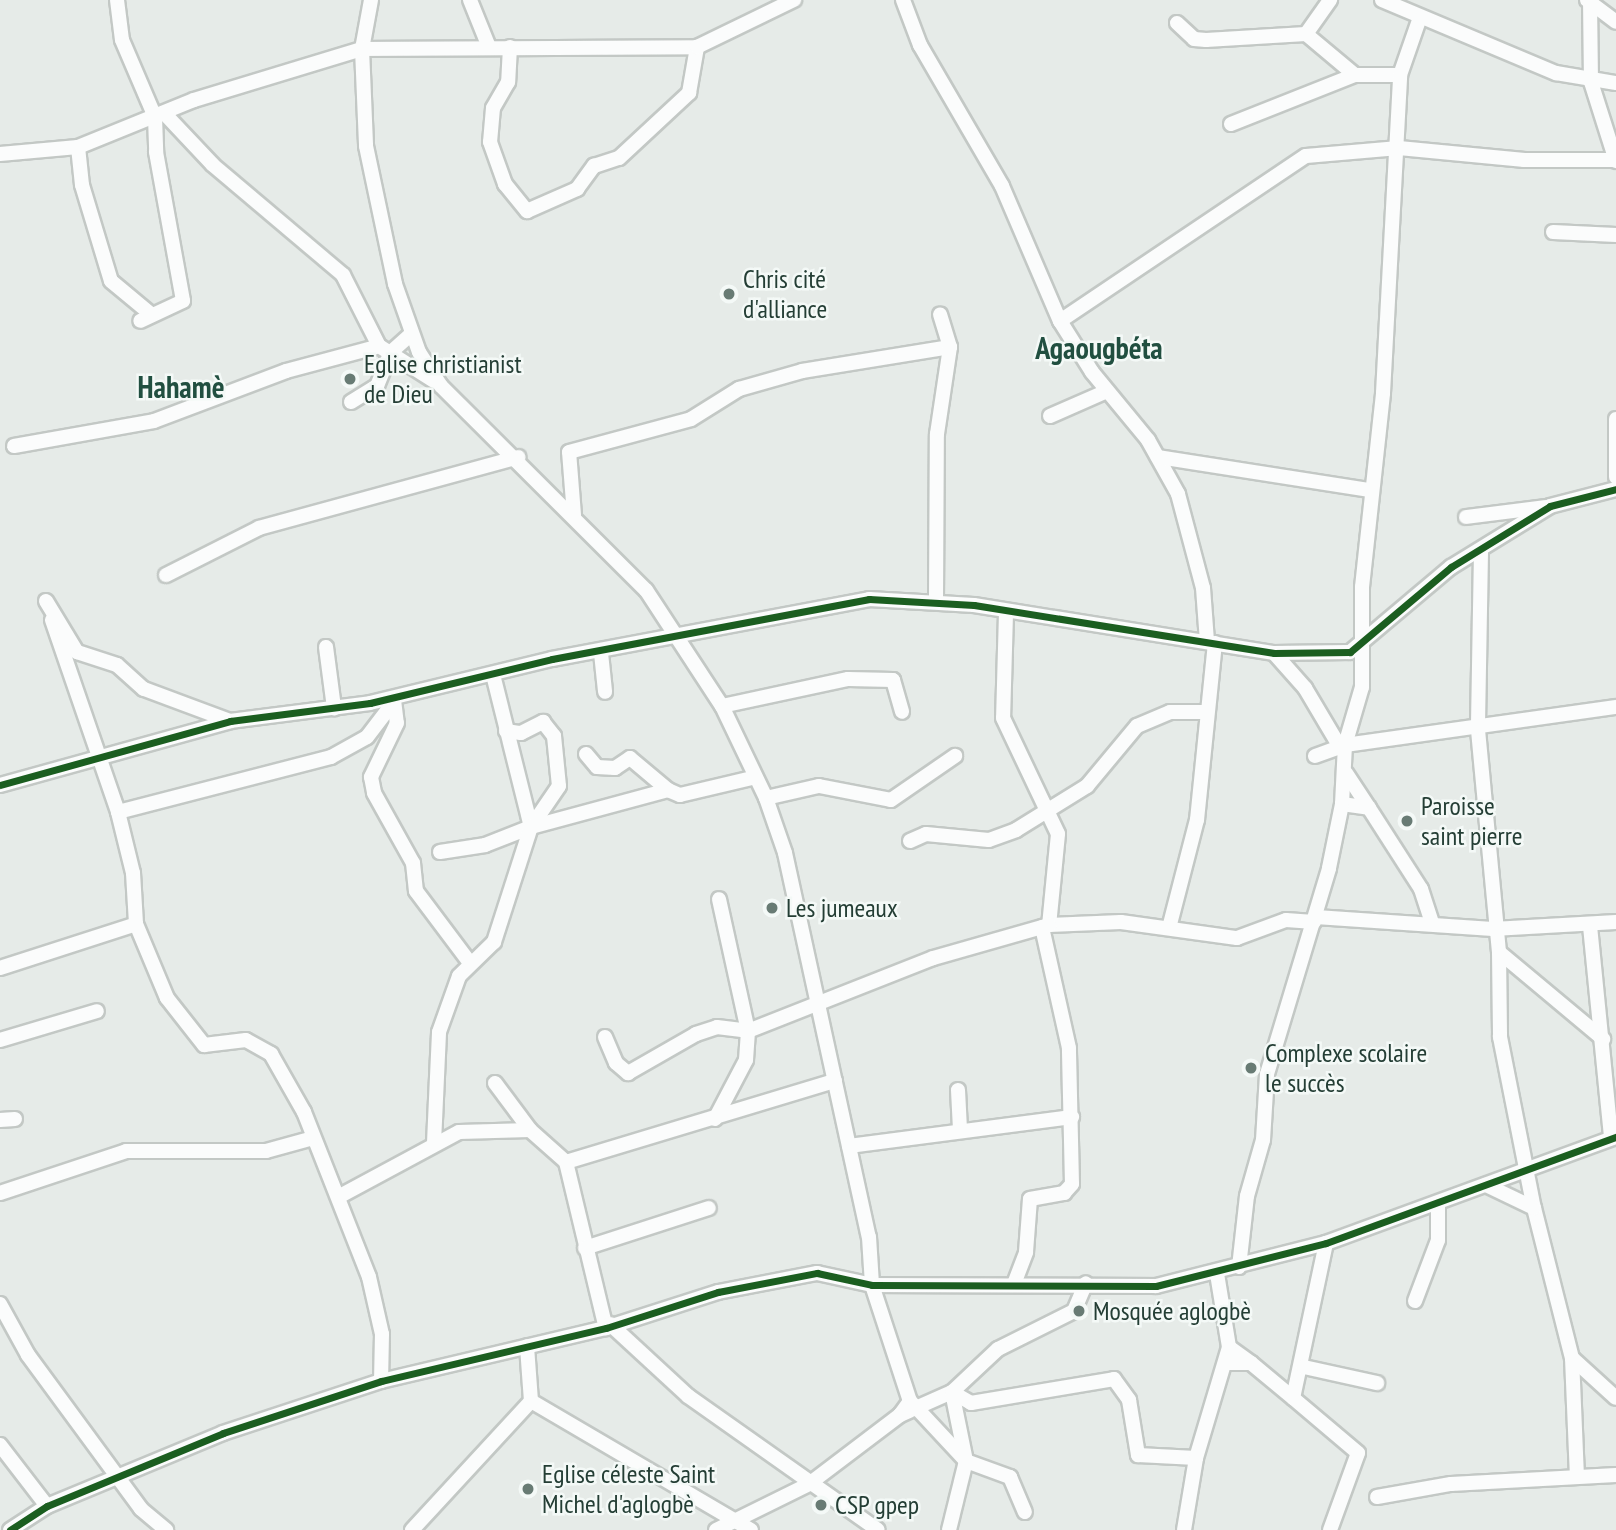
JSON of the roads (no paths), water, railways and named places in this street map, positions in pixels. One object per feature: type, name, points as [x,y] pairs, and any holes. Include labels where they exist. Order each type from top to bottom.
[{"type":"street","points":[[117,0],[122,40],[160,115],[213,165],[343,275],[384,350],[441,386],[518,457],[646,590],[722,706],[752,778],[766,798],[785,853],[849,1146],[872,1285],[908,1408],[966,1461],[1010,1477],[1025,1512]]},
{"type":"street","points":[[371,0],[362,49],[366,146],[410,335],[441,386]]},
{"type":"street","points":[[470,0],[489,47]]},
{"type":"street","points":[[0,154],[78,147],[160,115],[362,49],[697,47],[794,0]]},
{"type":"street","points":[[903,0],[920,45],[1002,186],[1060,321],[1107,391],[1158,457],[1190,528],[1211,642],[1203,712],[1197,820],[1169,928]]},
{"type":"street","points":[[1306,34],[1330,0]]},
{"type":"street","points":[[1382,0],[1419,20],[1591,82],[1613,83]]},
{"type":"street","points":[[1060,321],[1306,156],[1399,148],[1524,160],[1616,160],[1591,82],[1589,1]]},
{"type":"street","points":[[1589,1],[1616,22]]},
{"type":"street","points":[[1342,746],[1359,699],[1369,490],[1383,393],[1399,148],[1400,75],[1419,20]]},
{"type":"street","points":[[1177,23],[1195,39],[1206,40],[1306,34],[1354,75]]},
{"type":"street","points":[[510,47],[508,82],[493,108],[490,142],[505,184],[527,211],[577,190],[594,166],[619,158],[682,100],[695,78],[697,47]]},
{"type":"street","points":[[1231,124],[1354,75],[1400,75]]},
{"type":"street","points":[[1598,106],[1613,83]]},
{"type":"street","points":[[78,147],[82,185],[111,281],[146,318],[183,301],[160,115]]},
{"type":"street","points":[[1553,233],[1616,235]]},
{"type":"street","points":[[936,600],[937,434],[950,347],[940,314]]},
{"type":"street","points":[[14,446],[154,421],[286,371],[384,350],[410,335]]},
{"type":"street","points":[[575,517],[569,452],[691,419],[738,389],[802,370],[950,347]]},
{"type":"street","points":[[351,402],[377,386],[384,350]]},
{"type":"street","points":[[1050,416],[1107,391]]},
{"type":"street","points":[[1616,419],[1616,477]]},
{"type":"street","points":[[166,575],[259,528],[518,457]]},
{"type":"street","points":[[1158,457],[1369,490]]},
{"type":"street","points":[[1466,517],[1550,506],[1616,489]]},
{"type":"street","points":[[0,785],[99,755],[230,721],[394,700],[493,675],[869,599],[936,600],[1274,653],[1328,656],[1363,645],[1396,609],[1550,506]]},
{"type":"street","points":[[1481,552],[1478,730],[1493,929],[1499,952],[1500,1037],[1529,1167],[1534,1208],[1572,1358],[1577,1476]]},
{"type":"street","points":[[46,601],[118,812],[133,873],[136,924],[158,964],[161,988],[201,1042],[246,1040],[271,1054],[340,1196],[382,1334],[381,1381]]},
{"type":"street","points":[[1006,613],[1003,718],[1049,805],[1058,834],[1046,926],[1069,1048],[1072,1117],[1070,1190],[1030,1199],[1026,1252],[1014,1284]]},
{"type":"street","points":[[52,620],[76,652],[117,665],[144,689],[230,721]]},
{"type":"street","points":[[326,647],[334,708]]},
{"type":"street","points":[[601,653],[605,692]]},
{"type":"street","points":[[1239,1268],[1247,1196],[1263,1140],[1267,1074],[1315,919],[1342,804],[1346,773],[1342,746],[1305,688],[1274,653]]},
{"type":"street","points":[[493,675],[531,827]]},
{"type":"street","points":[[722,706],[848,679],[893,680],[902,712]]},
{"type":"street","points":[[118,812],[331,757],[367,737],[394,700]]},
{"type":"street","points":[[394,700],[397,723],[371,777],[374,793],[413,863],[415,891],[470,963]]},
{"type":"street","points":[[1315,756],[1342,746],[1478,730],[1616,707]]},
{"type":"street","points":[[910,841],[926,834],[989,840],[1035,819],[1049,805],[1087,786],[1137,726],[1170,712],[1203,712]]},
{"type":"street","points":[[434,1143],[435,1047],[454,986],[470,963],[494,942],[531,827],[559,786],[554,736],[543,722],[521,733],[506,732]]},
{"type":"street","points":[[586,754],[597,767],[615,768],[630,758],[668,790],[681,795],[752,778]]},
{"type":"street","points":[[766,798],[819,786],[891,800],[955,756]]},
{"type":"street","points":[[1346,773],[1421,889],[1432,923]]},
{"type":"street","points":[[440,852],[485,845],[531,827],[668,790]]},
{"type":"street","points":[[1342,804],[1369,808]]},
{"type":"street","points":[[715,1119],[746,1060],[748,1031],[719,899]]},
{"type":"street","points":[[605,1037],[616,1063],[628,1073],[696,1034],[717,1027],[748,1031],[933,958],[1046,926],[1121,922],[1237,938],[1286,920],[1432,923],[1493,929],[1590,926],[1616,922]]},
{"type":"street","points":[[0,968],[136,924]]},
{"type":"street","points":[[10,1530],[47,1506],[117,1476],[381,1381],[608,1326],[718,1292],[817,1273],[872,1285],[1086,1283],[1156,1286],[1217,1274],[1326,1243],[1614,1138],[1590,926]]},
{"type":"street","points":[[1499,952],[1603,1039]]},
{"type":"street","points":[[0,1040],[97,1011]]},
{"type":"street","points":[[566,1162],[666,1127],[715,1119],[835,1081]]},
{"type":"street","points":[[495,1083],[530,1130],[566,1162],[585,1248],[608,1326],[688,1396],[878,1530]]},
{"type":"street","points":[[958,1090],[960,1130]]},
{"type":"street","points":[[849,1146],[1072,1117]]},
{"type":"street","points":[[0,1120],[15,1119]]},
{"type":"street","points":[[340,1196],[434,1143],[486,1128],[530,1130]]},
{"type":"street","points":[[0,1193],[126,1151],[266,1151],[313,1138]]},
{"type":"street","points":[[1486,1185],[1534,1208]]},
{"type":"street","points":[[1415,1301],[1438,1240],[1438,1204]]},
{"type":"street","points":[[585,1248],[709,1208]]},
{"type":"street","points":[[1293,1398],[1304,1367],[1326,1243]]},
{"type":"street","points":[[1184,1530],[1196,1458],[1229,1347],[1217,1274]]},
{"type":"street","points":[[716,1530],[810,1484],[908,1408],[952,1392],[998,1349],[1074,1311],[1086,1283]]},
{"type":"street","points":[[0,1304],[28,1355],[141,1509],[166,1530]]},
{"type":"street","points":[[412,1530],[531,1401],[527,1346]]},
{"type":"street","points":[[1229,1347],[1358,1453],[1330,1530]]},
{"type":"street","points":[[1572,1358],[1616,1398]]},
{"type":"street","points":[[1226,1363],[1251,1363]]},
{"type":"street","points":[[1304,1367],[1377,1383]]},
{"type":"street","points":[[952,1392],[971,1403],[1114,1379],[1129,1399],[1138,1455],[1196,1458]]},
{"type":"street","points":[[949,1530],[966,1461],[952,1392]]},
{"type":"street","points":[[531,1401],[751,1530]]},
{"type":"street","points":[[0,1445],[47,1506]]},
{"type":"street","points":[[1377,1497],[1451,1484],[1616,1475]]},
{"type":"place","name":"Chris cité d'alliance","points":[[729,294]]},
{"type":"place","name":"Eglise christianist de Dieu","points":[[350,379]]},
{"type":"place","name":"Paroisse saint pierre","points":[[1407,821]]},
{"type":"place","name":"Les jumeaux","points":[[772,908]]},
{"type":"place","name":"Complexe scolaire le succès","points":[[1251,1068]]},
{"type":"place","name":"Mosquée aglogbè","points":[[1079,1311]]},
{"type":"place","name":"Eglise céleste Saint Michel d'aglogbè","points":[[528,1489]]},
{"type":"place","name":"CSP gpep","points":[[821,1505]]},
{"type":"district","name":"Agaougbéta","points":[[1099,348]]},
{"type":"district","name":"Hahamè","points":[[181,387]]}]
